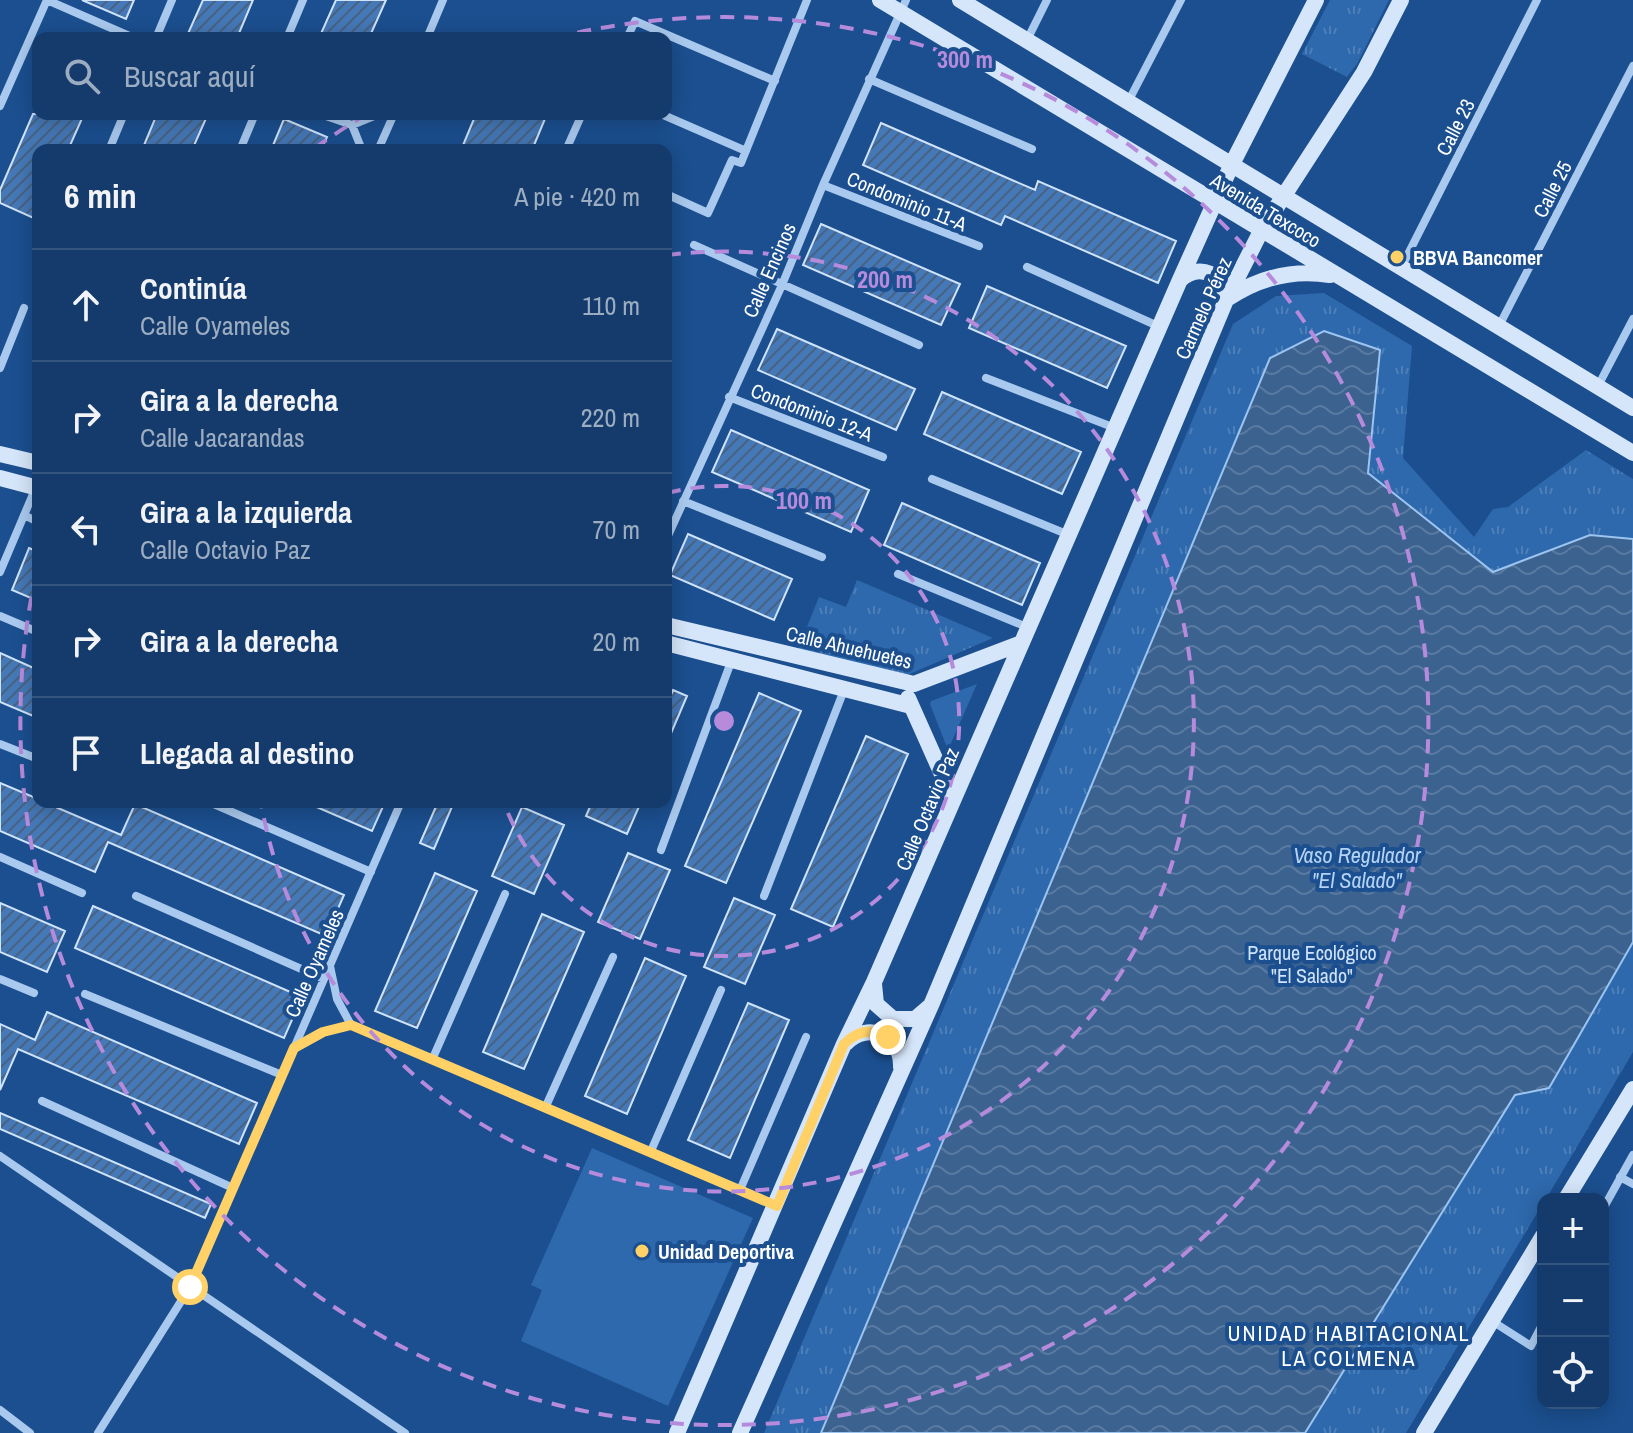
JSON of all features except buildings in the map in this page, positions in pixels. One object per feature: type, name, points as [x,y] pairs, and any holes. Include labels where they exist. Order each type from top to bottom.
[{"type":"street","points":[[33,32],[47,0],[120,32]]},
{"type":"street","points":[[159,32],[172,0]]},
{"type":"street","points":[[290,32],[303,0]]},
{"type":"street","points":[[430,32],[443,0]]},
{"type":"street","points":[[672,197],[708,213],[732,160],[741,163],[807,0]]},
{"type":"street","name":"Avenida Texcoco","points":[[880,0],[903,6],[1261,231],[1633,453]]},
{"type":"street","name":"Avenida Texcoco","points":[[960,0],[1633,408]]},
{"type":"street","points":[[1026,41],[1047,0]]},
{"type":"street","points":[[1128,103],[1181,0]]},
{"type":"street","points":[[1214,202],[1316,0]]},
{"type":"street","name":"Carmelo Pérez","points":[[932,1003],[1226,300],[1261,231],[1364,72],[1401,0]]},
{"type":"street","name":"Calle 23","points":[[1401,268],[1537,0]]},
{"type":"street","name":"Calle Encinos","points":[[672,526],[782,285],[903,6]]},
{"type":"street","points":[[630,32],[635,21],[661,32]]},
{"type":"street","points":[[0,106],[32,34]]},
{"type":"street","points":[[672,37],[775,81]]},
{"type":"street","name":"Calle 25","points":[[1499,327],[1633,66]]},
{"type":"street","points":[[869,79],[1032,149]]},
{"type":"street","points":[[672,119],[746,151]]},
{"type":"street","points":[[112,144],[122,120]]},
{"type":"street","points":[[242,144],[252,120]]},
{"type":"street","points":[[337,120],[352,125],[364,120]]},
{"type":"street","points":[[381,144],[391,120]]},
{"type":"street","points":[[569,144],[579,120]]},
{"type":"street","points":[[352,125],[360,144]]},
{"type":"street","name":"Condominio 11-A","points":[[823,185],[979,246]]},
{"type":"street","name":"Calle Octavio Paz","points":[[677,1433],[844,1044],[874,982],[1214,202]]},
{"type":"street","points":[[694,245],[919,345]]},
{"type":"street","points":[[1027,267],[1160,327]]},
{"type":"street","points":[[1179,282],[1197,271],[1211,273],[1221,281],[1226,300],[1253,284],[1285,275],[1312,273],[1340,278]]},
{"type":"street","points":[[0,368],[24,308]]},
{"type":"street","points":[[1597,387],[1633,319]]},
{"type":"street","points":[[986,378],[1116,429]]},
{"type":"street","name":"Condominio 12-A","points":[[729,397],[883,457]]},
{"type":"street","points":[[0,454],[32,462]]},
{"type":"street","points":[[0,478],[32,485]]},
{"type":"street","points":[[932,479],[1070,535]]},
{"type":"street","points":[[0,572],[32,497]]},
{"type":"street","points":[[683,501],[822,557]]},
{"type":"street","points":[[24,515],[32,519]]},
{"type":"street","points":[[898,574],[1027,627]]},
{"type":"street","points":[[0,616],[32,629]]},
{"type":"street","name":"Calle Ahuehuetes","points":[[672,626],[914,684],[1019,644]]},
{"type":"street","name":"Calle Ahuehuetes","points":[[672,645],[911,706]]},
{"type":"street","points":[[661,850],[731,662]]},
{"type":"street","points":[[914,684],[908,692],[911,706],[953,799]]},
{"type":"street","points":[[764,896],[844,690]]},
{"type":"street","points":[[0,744],[32,757]]},
{"type":"street","points":[[223,808],[371,872]]},
{"type":"street","name":"Calle Oyameles","points":[[98,1433],[190,1287],[398,808]]},
{"type":"street","points":[[0,857],[82,893]]},
{"type":"street","points":[[432,1060],[505,894]]},
{"type":"street","points":[[136,896],[324,979]]},
{"type":"street","points":[[546,1106],[613,957]]},
{"type":"street","points":[[330,965],[337,999],[351,1025]]},
{"type":"street","points":[[0,979],[34,993]]},
{"type":"street","points":[[874,982],[876,1004],[893,1019],[915,1019],[932,1003]]},
{"type":"street","points":[[651,1151],[721,990]]},
{"type":"street","points":[[85,994],[282,1075]]},
{"type":"street","points":[[740,1433],[900,1068],[932,1003]]},
{"type":"street","points":[[294,1048],[323,1032],[351,1025],[777,1206]]},
{"type":"street","points":[[844,1044],[865,1032],[881,1033],[899,1051],[900,1068]]},
{"type":"street","points":[[740,1190],[806,1037]]},
{"type":"street","points":[[1570,1193],[1633,1089]]},
{"type":"street","points":[[42,1101],[233,1188]]},
{"type":"street","points":[[1609,1198],[1633,1155]]},
{"type":"street","points":[[0,1156],[405,1433]]},
{"type":"street","points":[[1620,1177],[1633,1184]]},
{"type":"street","points":[[1424,1433],[1537,1246]]},
{"type":"street","points":[[1491,1321],[1531,1346],[1537,1334]]},
{"type":"street","points":[[0,1410],[30,1433]]},
{"type":"green space","points":[[1330,0],[1389,0],[1357,64],[1347,77],[1302,54]]},
{"type":"green space","name":"Vaso Regulador \"El Salado\"","points":[[1324,293],[1412,346],[1403,458],[1474,537],[1493,509],[1508,507],[1586,450],[1633,479],[1633,1052],[1550,1193],[1537,1193],[1537,1213],[1406,1433],[764,1433],[1233,324],[1276,296]]},
{"type":"green space","points":[[857,580],[993,638],[905,676],[798,649],[819,597],[846,607]]},
{"type":"green space","points":[[977,684],[948,750],[931,701]]},
{"type":"green space","name":"Unidad Deportiva","points":[[592,1148],[753,1218],[668,1406],[521,1341],[542,1290],[531,1285]]},
{"type":"water","name":"Vaso Regulador \"El Salado\"","points":[[1324,331],[1380,350],[1368,473],[1493,572],[1590,535],[1633,539],[1633,942],[1549,1088],[1515,1095],[1305,1433],[821,1433],[1270,358]]},
{"type":"place","name":"BBVA Bancomer","points":[[1397,257]]},
{"type":"place","name":"Unidad Deportiva","points":[[642,1251]]},
{"type":"district","name":"UNIDAD HABITACIONAL LA COLMENA","points":[[1349,1346]]},
{"type":"route","points":[[190,1287],[294,1048],[323,1032],[351,1025],[777,1206],[844,1044],[865,1032],[873,1031],[888,1037]]},
{"type":"park label","name":"Parque Ecológico \"El Salado\"","points":[[1312,964]]}]
